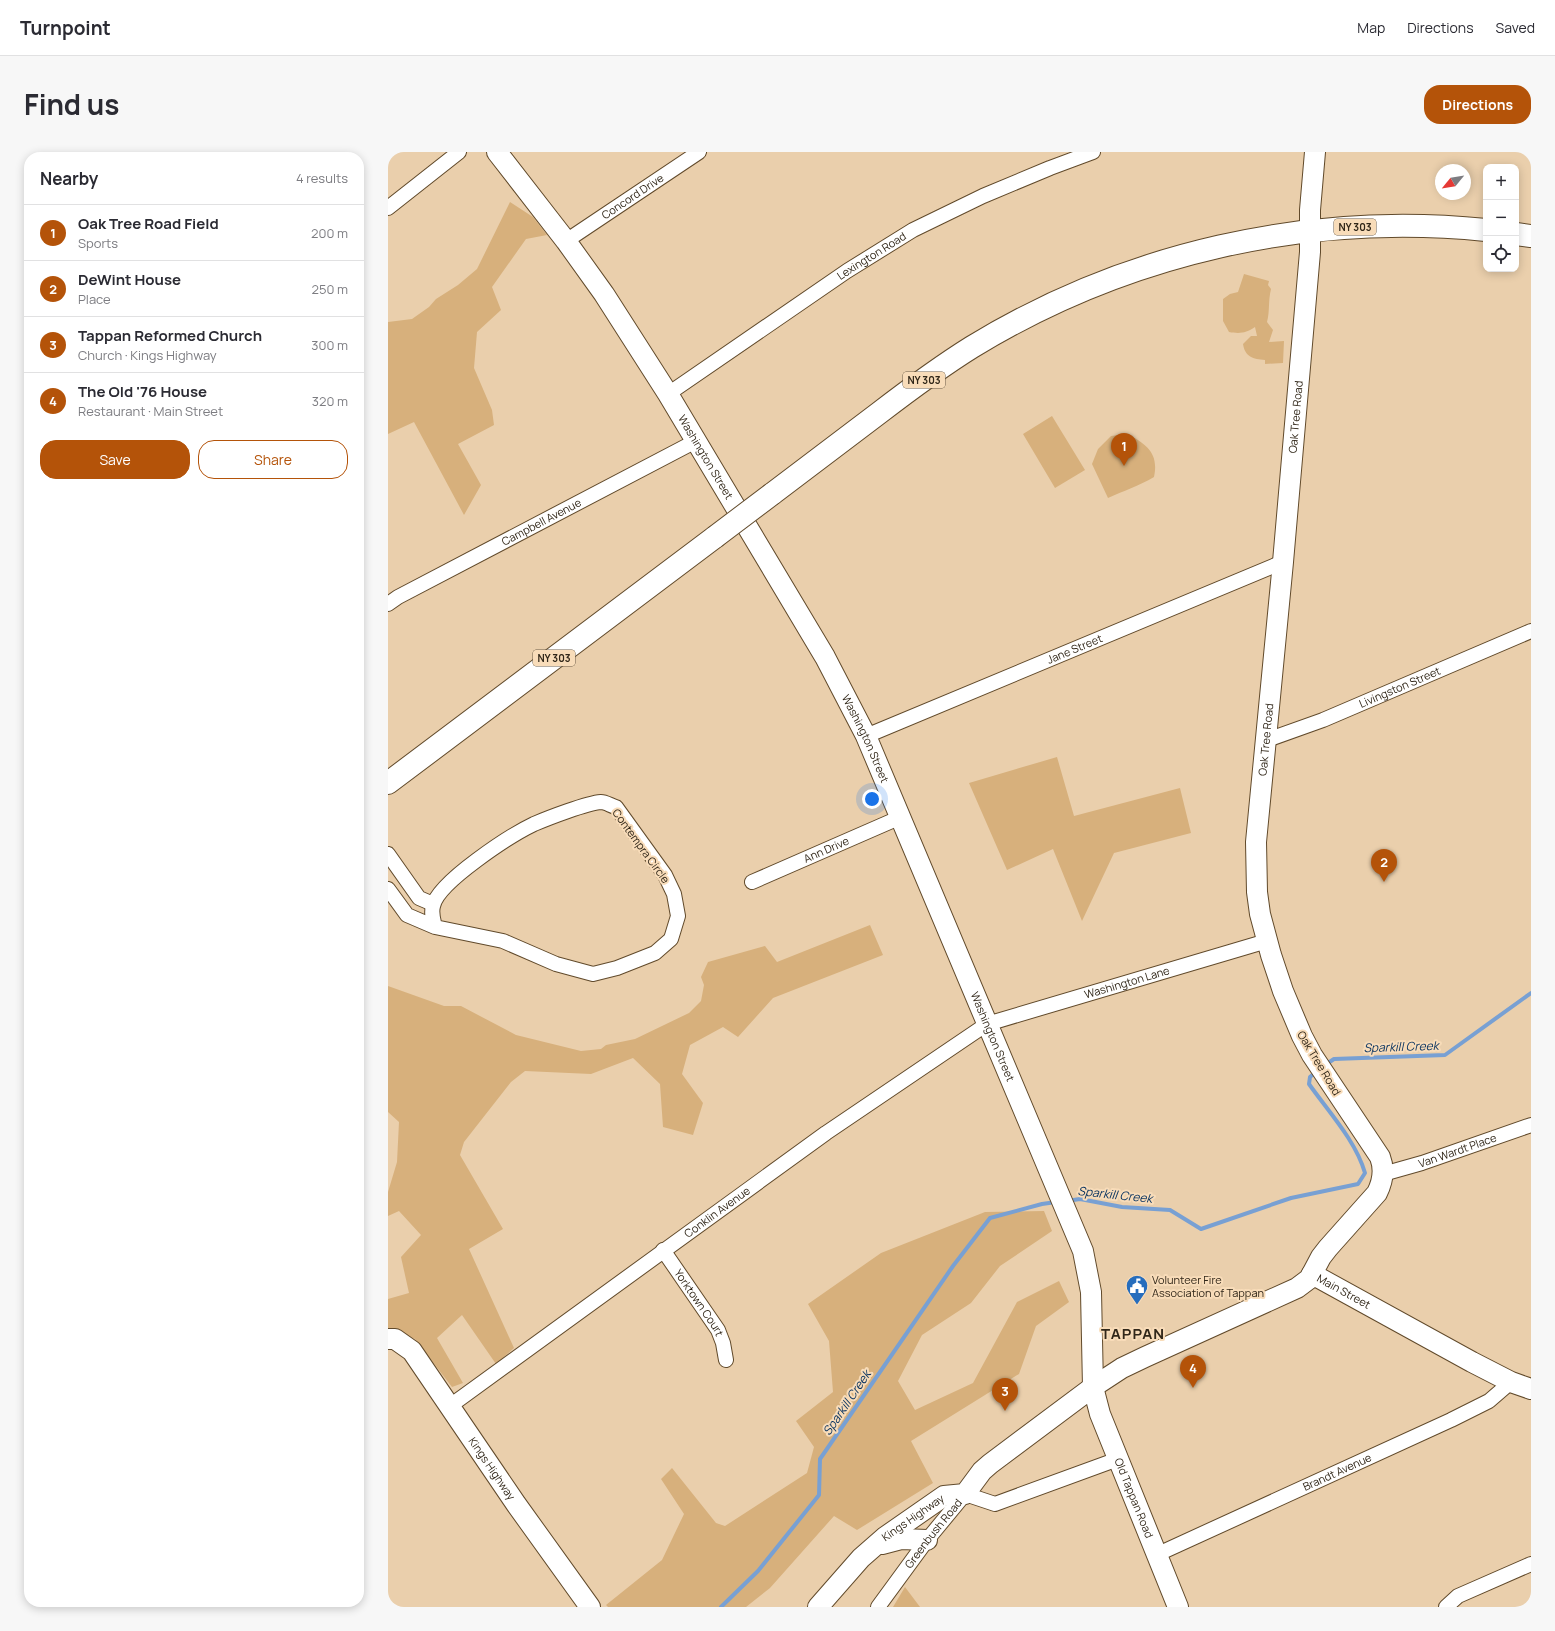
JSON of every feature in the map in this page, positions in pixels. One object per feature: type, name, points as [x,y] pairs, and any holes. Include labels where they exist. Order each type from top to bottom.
[{"type":"main road","name":"NY 303","points":[[388,783],[932,374],[971,348],[1037,311],[1105,281],[1176,257],[1250,239],[1310,230],[1340,228],[1408,226],[1483,230]]},
{"type":"main road","points":[[1519,234],[1531,236]]},
{"type":"street","points":[[388,208],[459,152]]},
{"type":"street","name":"Washington Street","points":[[497,152],[566,241],[604,294],[668,394],[825,657],[866,736],[1083,1251],[1092,1292],[1093,1387]]},
{"type":"street","name":"Concord Drive","points":[[566,241],[699,152]]},
{"type":"street","name":"Lexington Road","points":[[668,394],[847,271],[913,230],[983,196],[1093,152]]},
{"type":"street","name":"Oak Tree Road","points":[[1315,152],[1310,252],[1267,740],[1256,842],[1257,892],[1267,941],[1288,1004],[1312,1055],[1380,1157],[1383,1165],[1383,1174]]},
{"type":"street","name":"Campbell Avenue","points":[[388,604],[405,593],[696,441]]},
{"type":"street","name":"Jane Street","points":[[866,736],[1283,562]]},
{"type":"street","name":"Livingston Street","points":[[1267,740],[1323,720],[1531,631]]},
{"type":"street","name":"Contempra Circle","points":[[388,889],[407,916],[435,927],[503,941],[556,964],[593,974],[617,968],[655,953],[671,939],[678,916],[674,894],[665,875],[616,807],[602,802],[587,805],[534,824],[489,851],[450,881],[433,904]]},
{"type":"street","name":"Ann Drive","points":[[752,882],[901,817]]},
{"type":"street","points":[[388,854],[419,898],[433,904],[432,915],[435,927]]},
{"type":"street","name":"Washington Lane","points":[[987,1024],[1267,941]]},
{"type":"street","name":"Conklin Avenue","points":[[450,1406],[826,1133],[987,1024]]},
{"type":"street","name":"Van Wardt Place","points":[[1383,1174],[1422,1164],[1531,1126]]},
{"type":"street","points":[[1312,1274],[1324,1253],[1381,1186],[1383,1174]]},
{"type":"street","name":"Yorktown Court","points":[[663,1250],[718,1330],[723,1343],[726,1360]]},
{"type":"street","name":"Main Street","points":[[1093,1387],[1122,1368],[1297,1288],[1309,1279],[1312,1274],[1472,1362],[1511,1382],[1531,1389]]},
{"type":"street","name":"Kings Highway","points":[[388,1339],[395,1339],[412,1351],[520,1510],[590,1607]]},
{"type":"street","name":"Brandt Avenue","points":[[1158,1554],[1451,1420],[1489,1401],[1511,1382]]},
{"type":"street","points":[[965,1494],[982,1471],[1093,1387]]},
{"type":"street","name":"Old Tappan Road","points":[[1093,1387],[1100,1414],[1158,1554],[1178,1607]]},
{"type":"street","name":"Greenbush Road","points":[[878,1607],[927,1540],[965,1494],[995,1504],[1118,1459]]},
{"type":"street","name":"Kings Highway","points":[[818,1607],[861,1558],[875,1546],[944,1496],[965,1494]]},
{"type":"street","points":[[875,1546],[901,1538],[927,1540]]},
{"type":"street","points":[[1446,1607],[1458,1596],[1531,1564]]},
{"type":"shaded area","points":[[510,202],[533,217],[547,235],[526,239],[492,287],[501,310],[477,332],[474,368],[492,410],[494,425],[458,444],[481,485],[464,515],[414,422],[388,434],[388,322],[412,319],[429,307],[436,299],[458,285],[477,269]]},
{"type":"shaded area","points":[[1244,274],[1269,281],[1268,285],[1271,289],[1267,322],[1273,330],[1269,342],[1284,341],[1283,363],[1265,364],[1265,360],[1257,359],[1248,355],[1243,344],[1251,336],[1257,336],[1255,327],[1249,331],[1236,333],[1229,332],[1223,321],[1223,299],[1230,294],[1238,292]]},
{"type":"shaded area","points":[[1052,416],[1085,470],[1055,488],[1023,434]]},
{"type":"shaded area","points":[[1128,434],[1141,442],[1150,451],[1155,462],[1154,477],[1108,498],[1092,464],[1098,449],[1111,436]]},
{"type":"shaded area","points":[[1057,757],[1074,816],[1180,788],[1191,833],[1114,853],[1082,921],[1053,849],[1007,870],[969,783]]},
{"type":"shaded area","points":[[870,925],[883,955],[773,998],[738,1037],[723,1027],[690,1045],[682,1074],[703,1103],[693,1135],[663,1127],[660,1084],[633,1058],[591,1074],[525,1071],[511,1082],[464,1142],[460,1155],[503,1229],[469,1249],[514,1348],[496,1364],[462,1315],[437,1338],[463,1383],[452,1387],[415,1339],[393,1330],[388,1330],[388,1299],[409,1293],[401,1257],[421,1235],[399,1211],[388,1216],[388,1192],[397,1162],[399,1122],[388,1112],[388,986],[444,1006],[461,1006],[516,1035],[581,1051],[601,1049],[606,1045],[635,1039],[689,1013],[701,1001],[704,985],[701,977],[708,962],[765,946],[777,962]]},
{"type":"shaded area","points":[[1044,1211],[1052,1231],[1000,1266],[971,1303],[922,1335],[898,1381],[915,1410],[973,1383],[1017,1302],[1059,1281],[1069,1302],[1036,1326],[1019,1374],[911,1441],[933,1483],[857,1530],[834,1516],[770,1588],[746,1607],[608,1607],[606,1605],[662,1560],[684,1514],[661,1479],[672,1468],[716,1523],[725,1526],[807,1473],[814,1447],[796,1421],[833,1392],[829,1341],[808,1304],[881,1253],[985,1212]]},
{"type":"shaded area","points":[[905,1587],[920,1607],[893,1607]]},
{"type":"waterway","name":"Sparkill Creek","points":[[1325,1065],[1334,1059],[1445,1055],[1531,993]]},
{"type":"waterway","name":"Sparkill Creek","points":[[1067,1201],[1080,1199],[1122,1207],[1170,1210],[1201,1229],[1291,1198],[1358,1184],[1365,1173],[1361,1161],[1341,1127],[1309,1084],[1310,1077],[1317,1071]]},
{"type":"waterway","name":"Sparkill Creek","points":[[721,1607],[758,1571],[819,1495],[820,1459],[953,1266],[990,1218],[1042,1204],[1056,1202]]},
{"type":"place","name":"Oak Tree Road Field","points":[[1124,466]]},
{"type":"place","name":"DeWint House","points":[[1384,882]]},
{"type":"place","name":"Volunteer Fire Association of Tappan","points":[[1137,1306]]},
{"type":"place","name":"The Old '76 House","points":[[1193,1388]]},
{"type":"place","name":"Tappan Reformed Church","points":[[1005,1411]]},
{"type":"district","name":"TAPPAN","points":[[1133,1334]]}]
